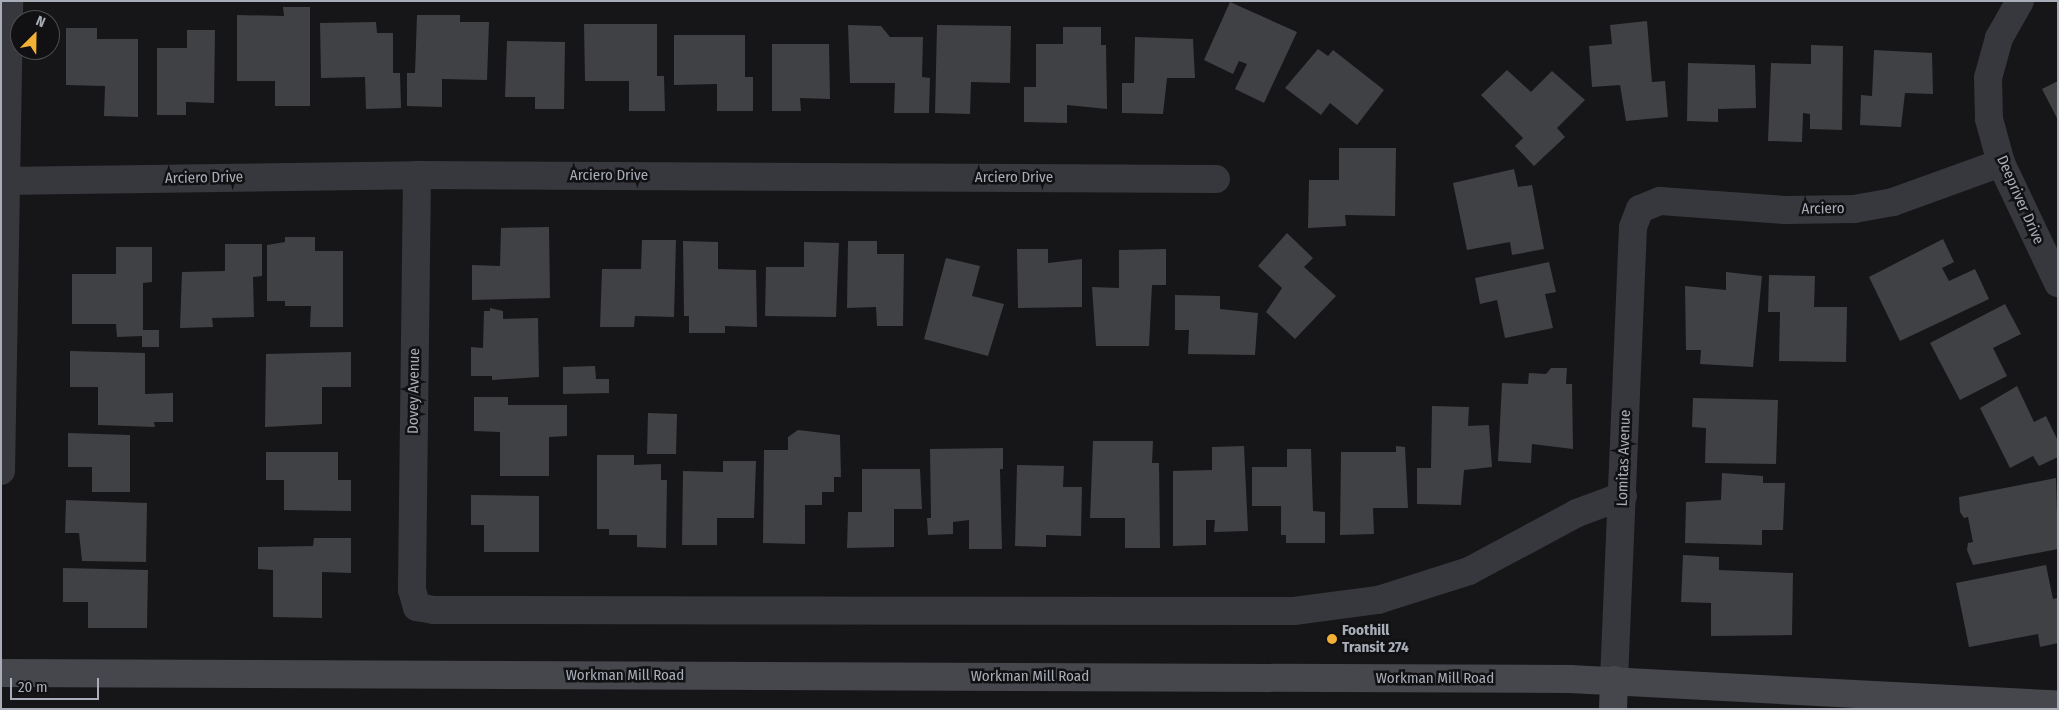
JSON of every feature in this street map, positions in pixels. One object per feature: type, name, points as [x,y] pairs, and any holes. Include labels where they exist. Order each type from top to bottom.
[{"type":"main road","name":"Workman Mill Road","points":[[1,673],[1614,680],[2058,705]]},
{"type":"main road","name":"Lomitas Avenue","points":[[1613,709],[1614,680]]},
{"type":"street","points":[[1,471],[4,181],[9,1]]},
{"type":"street","name":"Deepriver Drive","points":[[2020,1],[1999,38],[1988,78],[1989,118],[2001,163],[2058,283]]},
{"type":"street","name":"Arciero","points":[[1640,209],[1660,201],[1784,210],[1854,208],[1893,202],[2001,163]]},
{"type":"street","name":"Arciero Drive","points":[[4,181],[417,175],[1216,179]]},
{"type":"street","name":"Dovey Avenue","points":[[417,175],[412,590],[417,607],[434,610],[1294,611],[1378,600],[1469,571],[1577,513],[1623,496]]},
{"type":"street","name":"Lomitas Avenue","points":[[1614,680],[1633,226],[1640,209]]},
{"type":"building","points":[[1230,2],[1297,32],[1264,103],[1235,89],[1247,64],[1239,61],[1233,74],[1204,60]]},
{"type":"building","points":[[283,7],[310,7],[310,106],[275,106],[275,81],[237,81],[237,15],[284,16]]},
{"type":"building","points":[[417,15],[460,15],[460,22],[489,22],[487,80],[442,79],[442,107],[407,106],[407,73],[415,73]]},
{"type":"building","points":[[1647,21],[1652,82],[1665,81],[1668,117],[1626,121],[1620,85],[1592,87],[1589,46],[1612,44],[1610,25]]},
{"type":"building","points":[[376,22],[377,33],[393,33],[393,73],[400,73],[401,108],[366,109],[365,77],[321,78],[320,23]]},
{"type":"building","points":[[584,24],[657,24],[657,76],[664,76],[665,111],[629,111],[629,81],[585,81]]},
{"type":"building","points":[[848,25],[881,26],[890,37],[923,37],[922,77],[930,78],[929,113],[894,113],[895,83],[850,83]]},
{"type":"building","points":[[937,25],[1011,26],[1010,83],[971,82],[970,114],[935,113]]},
{"type":"building","points":[[1063,27],[1101,27],[1101,45],[1106,45],[1107,109],[1067,105],[1067,123],[1024,122],[1024,87],[1036,87],[1036,44],[1063,44]]},
{"type":"building","points":[[66,28],[97,28],[97,39],[138,39],[138,117],[104,116],[105,86],[66,85]]},
{"type":"building","points":[[187,30],[215,30],[214,103],[186,102],[186,115],[157,115],[157,48],[187,48]]},
{"type":"building","points":[[674,35],[745,35],[745,77],[753,77],[753,111],[717,111],[717,84],[674,85]]},
{"type":"building","points":[[1135,37],[1193,39],[1195,78],[1167,78],[1163,114],[1122,113],[1122,83],[1134,83]]},
{"type":"building","points":[[507,41],[565,42],[564,109],[535,109],[535,97],[505,97]]},
{"type":"building","points":[[772,44],[829,44],[830,99],[800,98],[801,111],[772,111]]},
{"type":"building","points":[[1811,45],[1843,46],[1842,130],[1810,129],[1810,114],[1803,113],[1802,142],[1768,141],[1771,63],[1811,64]]},
{"type":"building","points":[[1318,49],[1328,56],[1333,50],[1384,90],[1357,125],[1330,103],[1321,115],[1285,88]]},
{"type":"building","points":[[1874,50],[1932,53],[1933,94],[1905,93],[1901,127],[1860,125],[1861,95],[1872,96]]},
{"type":"building","points":[[1688,63],[1755,65],[1756,108],[1718,109],[1718,122],[1687,121]]},
{"type":"building","points":[[1507,70],[1531,92],[1552,71],[1585,100],[1557,128],[1565,137],[1534,166],[1515,146],[1523,138],[1481,95]]},
{"type":"building","points":[[2058,81],[2058,120],[2042,89]]},
{"type":"building","points":[[1339,148],[1396,148],[1395,216],[1345,215],[1346,226],[1308,228],[1309,180],[1339,180]]},
{"type":"building","points":[[1514,169],[1518,187],[1532,185],[1544,249],[1512,255],[1510,242],[1467,250],[1453,183]]},
{"type":"building","points":[[549,227],[550,298],[472,300],[472,265],[500,266],[501,228]]},
{"type":"building","points":[[1287,233],[1313,258],[1304,267],[1336,296],[1295,339],[1266,312],[1282,288],[1258,266]]},
{"type":"building","points":[[285,237],[315,237],[315,251],[343,251],[343,327],[310,327],[311,306],[285,306],[285,301],[267,301],[267,245],[285,242]]},
{"type":"building","points":[[1943,239],[1954,262],[1942,268],[1949,281],[1975,269],[1989,299],[1900,341],[1869,277]]},
{"type":"building","points":[[642,240],[676,240],[674,317],[635,316],[634,327],[600,327],[602,269],[641,269]]},
{"type":"building","points":[[683,241],[718,242],[718,269],[756,270],[757,327],[725,326],[725,333],[689,333],[689,316],[684,316]]},
{"type":"building","points":[[848,241],[877,241],[877,254],[904,254],[903,326],[877,326],[876,307],[847,308]]},
{"type":"building","points":[[804,242],[839,243],[836,317],[765,316],[766,267],[804,267]]},
{"type":"building","points":[[225,244],[262,244],[262,276],[253,277],[254,317],[212,318],[213,327],[180,328],[182,272],[225,271]]},
{"type":"building","points":[[116,247],[152,247],[152,282],[143,283],[143,330],[159,330],[159,347],[142,347],[142,336],[117,337],[116,324],[72,324],[72,274],[116,274]]},
{"type":"building","points":[[1017,249],[1048,249],[1048,263],[1082,259],[1082,307],[1018,308]]},
{"type":"building","points":[[1166,249],[1166,285],[1152,285],[1149,346],[1096,346],[1092,287],[1119,288],[1119,250]]},
{"type":"building","points":[[946,258],[980,266],[972,296],[1004,304],[988,356],[924,339]]},
{"type":"building","points":[[1549,262],[1556,292],[1545,294],[1553,328],[1505,338],[1497,300],[1480,304],[1475,278]]},
{"type":"building","points":[[1726,272],[1762,276],[1753,367],[1700,364],[1701,350],[1686,350],[1685,286],[1726,290]]},
{"type":"building","points":[[1769,275],[1815,276],[1814,307],[1847,307],[1846,362],[1779,361],[1780,312],[1768,312]]},
{"type":"building","points":[[1175,295],[1220,296],[1220,309],[1258,313],[1255,355],[1188,354],[1189,330],[1175,330]]},
{"type":"building","points":[[2005,304],[2021,334],[1993,348],[2007,376],[1960,400],[1930,343]]},
{"type":"building","points":[[490,308],[503,311],[503,319],[538,318],[539,377],[492,380],[492,376],[471,376],[471,347],[483,348],[484,311],[490,311]]},
{"type":"building","points":[[70,351],[145,353],[145,394],[173,393],[173,422],[154,422],[155,427],[98,425],[98,387],[70,387]]},
{"type":"building","points":[[351,352],[351,387],[322,387],[322,424],[265,427],[266,354]]},
{"type":"building","points":[[595,366],[596,379],[609,379],[609,393],[563,394],[563,367]]},
{"type":"building","points":[[1551,368],[1567,368],[1566,384],[1572,384],[1573,449],[1532,444],[1531,463],[1498,461],[1502,383],[1528,384],[1529,373],[1546,374]]},
{"type":"building","points":[[2017,386],[2034,422],[2046,416],[2058,441],[2058,457],[2039,466],[2033,456],[2010,468],[1980,408]]},
{"type":"building","points":[[474,397],[508,397],[508,405],[567,405],[567,436],[549,437],[549,476],[500,476],[500,432],[474,431]]},
{"type":"building","points":[[1693,398],[1778,400],[1776,464],[1705,463],[1706,428],[1692,427]]},
{"type":"building","points":[[1432,406],[1469,407],[1468,426],[1489,425],[1492,467],[1464,470],[1461,505],[1417,504],[1417,468],[1431,468]]},
{"type":"building","points":[[648,413],[677,414],[676,454],[647,454]]},
{"type":"building","points":[[798,430],[840,435],[841,477],[834,477],[834,492],[822,492],[822,505],[805,505],[805,544],[763,543],[764,450],[788,450],[788,437]]},
{"type":"building","points":[[68,433],[130,435],[130,492],[92,492],[92,467],[68,467]]},
{"type":"building","points":[[1093,441],[1153,441],[1152,463],[1159,463],[1160,548],[1125,548],[1125,518],[1090,518]]},
{"type":"building","points":[[1244,446],[1248,531],[1214,532],[1215,520],[1206,520],[1206,545],[1173,546],[1173,471],[1212,470],[1212,447]]},
{"type":"building","points":[[1396,446],[1405,447],[1408,508],[1373,508],[1374,534],[1340,535],[1341,452],[1396,452]]},
{"type":"building","points":[[1003,448],[1003,469],[1000,469],[1002,549],[969,549],[969,520],[953,522],[953,534],[928,535],[927,518],[931,518],[930,449]]},
{"type":"building","points":[[1287,449],[1311,449],[1313,511],[1325,512],[1325,543],[1286,543],[1286,535],[1281,535],[1281,506],[1252,506],[1252,467],[1287,467]]},
{"type":"building","points":[[266,452],[338,452],[338,480],[351,480],[351,511],[284,510],[284,480],[266,480]]},
{"type":"building","points":[[597,455],[634,455],[634,465],[661,464],[661,480],[667,480],[666,548],[637,547],[637,535],[609,535],[609,529],[597,529]]},
{"type":"building","points":[[723,461],[756,461],[754,518],[717,518],[717,545],[682,545],[683,471],[723,472]]},
{"type":"building","points":[[1017,465],[1064,466],[1063,487],[1082,487],[1081,536],[1046,535],[1046,547],[1015,546]]},
{"type":"building","points":[[862,469],[920,469],[922,509],[894,509],[894,547],[847,548],[848,512],[862,512]]},
{"type":"building","points":[[1722,473],[1763,476],[1763,483],[1785,483],[1783,530],[1762,530],[1762,545],[1685,543],[1686,502],[1721,500]]},
{"type":"building","points":[[2056,478],[2058,549],[1973,565],[1967,550],[1968,543],[1973,542],[1968,517],[1964,518],[1960,512],[1959,497]]},
{"type":"building","points":[[471,495],[539,496],[539,552],[484,552],[484,525],[471,525]]},
{"type":"building","points":[[66,500],[147,503],[146,562],[82,561],[79,533],[65,533]]},
{"type":"building","points":[[314,538],[351,538],[351,573],[322,572],[322,618],[273,617],[273,570],[258,569],[258,547],[313,546]]},
{"type":"building","points":[[1683,555],[1719,557],[1719,570],[1793,573],[1792,635],[1711,636],[1711,603],[1681,602]]},
{"type":"building","points":[[2046,565],[2053,599],[2058,598],[2058,643],[2040,647],[2038,634],[1969,647],[1956,583]]},
{"type":"building","points":[[63,568],[148,570],[147,628],[88,628],[88,602],[63,602]]},
{"type":"place","name":"Foothill Transit 274","points":[[1332,639]]}]
